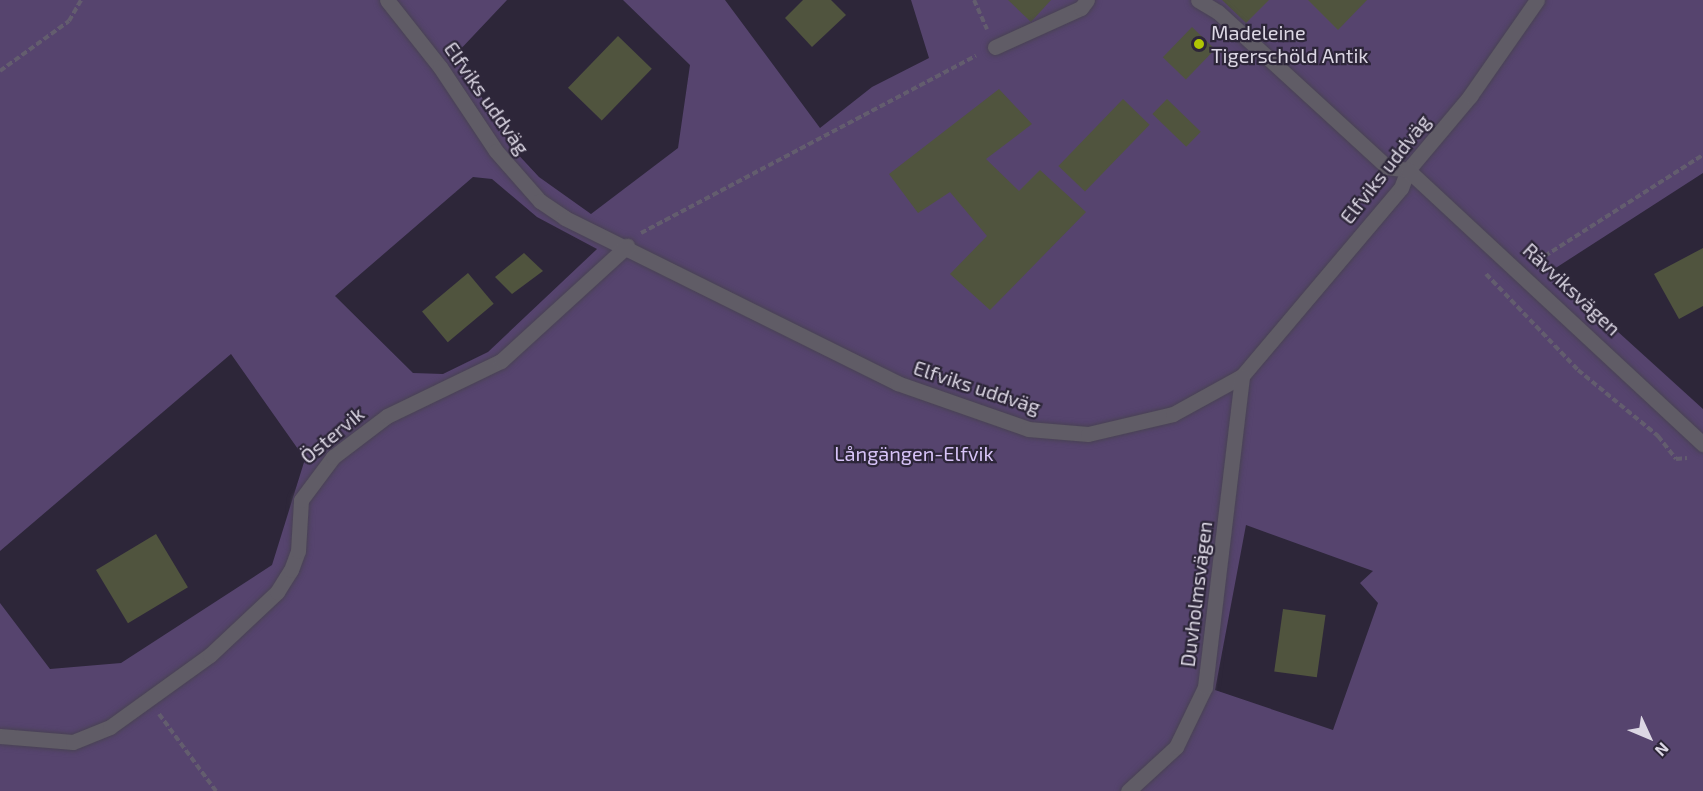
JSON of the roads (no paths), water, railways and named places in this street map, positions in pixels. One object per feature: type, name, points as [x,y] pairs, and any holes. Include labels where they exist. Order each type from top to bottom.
[{"type":"street","name":"Elfviks uddväg","points":[[387,0],[440,66],[496,151],[540,201],[897,383],[1028,429],[1111,432],[1173,414],[1242,376],[1401,188],[1408,170],[1470,96],[1537,0]]},
{"type":"street","points":[[995,46],[1081,8],[1087,0]]},
{"type":"street","points":[[1198,0],[1218,12],[1388,167],[1408,170]]},
{"type":"street","name":"Rävviksvägen","points":[[1408,170],[1522,271],[1703,444]]},
{"type":"street","name":"Östervik","points":[[0,736],[73,742],[149,702],[278,592],[298,551],[300,500],[333,457],[387,416],[501,361],[627,246]]},
{"type":"street","name":"Duvholmsvägen","points":[[1128,791],[1176,747],[1205,687],[1242,376]]},
{"type":"place","name":"Madeleine Tigerschöld Antik","points":[[1199,44]]},
{"type":"park label","name":"Långängen-Elfvik","points":[[914,453]]}]
